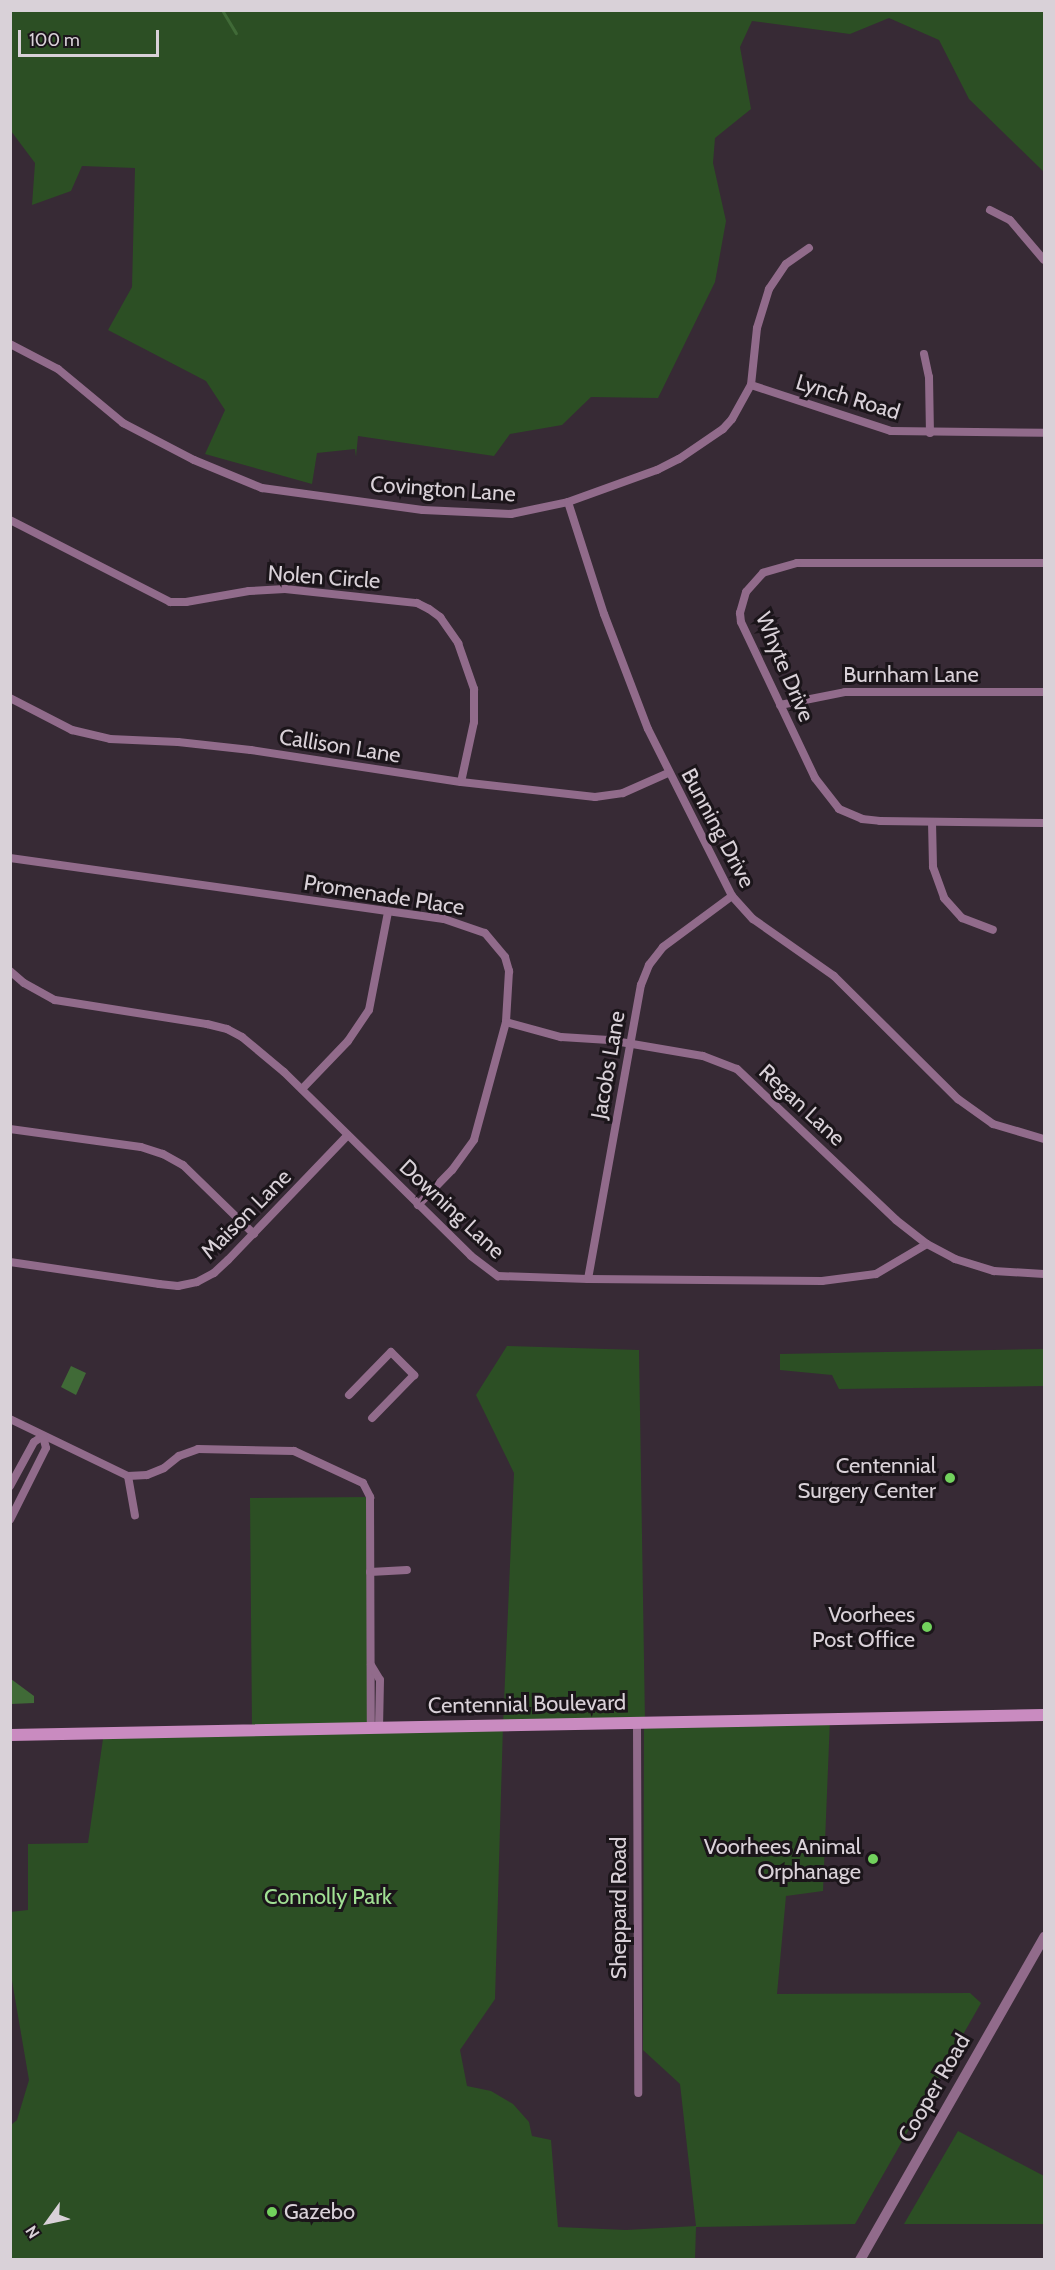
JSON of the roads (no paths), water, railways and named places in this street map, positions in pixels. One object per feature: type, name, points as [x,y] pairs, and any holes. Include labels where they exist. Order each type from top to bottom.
[{"type":"main road","name":"Centennial Boulevard","points":[[10,1735],[1044,1715]]},
{"type":"street","points":[[990,210],[1010,220],[1021,230],[1044,260]]},
{"type":"street","name":"Covington Lane","points":[[10,344],[58,369],[123,423],[194,460],[262,488],[423,510],[484,514],[535,511],[568,502],[657,470],[709,441],[732,419],[751,385],[757,328],[769,289],[786,264],[809,248]]},
{"type":"street","points":[[924,354],[929,377],[930,433]]},
{"type":"street","name":"Lynch Road","points":[[751,385],[871,426],[908,433],[1044,434]]},
{"type":"street","name":"Bunning Drive","points":[[568,502],[608,624],[648,729],[668,773],[732,896],[753,919],[834,976],[958,1099],[993,1124],[1044,1139]]},
{"type":"street","name":"Nolen Circle","points":[[10,520],[170,602],[186,602],[249,591],[285,589],[417,603],[429,609],[440,617],[458,643],[474,689],[474,722],[461,782]]},
{"type":"street","name":"Whyte Drive","points":[[1044,562],[797,563],[763,573],[746,592],[742,604],[741,622],[815,778],[839,809],[862,819],[1044,823]]},
{"type":"street","name":"Burnham Lane","points":[[780,705],[845,692],[1044,692]]},
{"type":"street","name":"Callison Lane","points":[[10,698],[72,730],[110,739],[178,742],[251,750],[461,782],[595,797],[623,793],[668,773]]},
{"type":"street","points":[[932,822],[933,867],[944,898],[962,918],[993,930]]},
{"type":"street","name":"Promenade Place","points":[[10,858],[444,919],[484,933],[504,957],[509,971],[506,1022],[474,1140],[452,1170],[418,1205]]},
{"type":"street","name":"Jacobs Lane","points":[[588,1280],[641,985],[649,965],[674,937],[732,896]]},
{"type":"street","points":[[302,1089],[348,1041],[369,1010],[388,912]]},
{"type":"street","name":"Downing Lane","points":[[10,970],[24,983],[56,1000],[227,1029],[242,1037],[302,1089],[471,1256],[498,1276],[588,1280],[822,1281],[864,1277],[893,1265],[927,1244]]},
{"type":"street","name":"Regan Lane","points":[[506,1022],[561,1037],[630,1043],[703,1056],[737,1069],[896,1220],[927,1244],[955,1259],[993,1271],[1044,1274]]},
{"type":"street","points":[[10,1129],[141,1148],[163,1154],[183,1165],[254,1234]]},
{"type":"street","name":"Maison Lane","points":[[10,1262],[178,1286],[197,1282],[214,1274],[348,1135]]},
{"type":"street","points":[[349,1395],[391,1352],[414,1375],[372,1418]]},
{"type":"street","points":[[10,1419],[128,1476],[147,1475],[164,1468],[179,1456],[198,1449],[294,1451],[363,1483],[370,1497],[371,1664],[380,1680],[375,1727]]},
{"type":"street","points":[[10,1486],[34,1442],[43,1436]]},
{"type":"street","points":[[10,1520],[46,1448],[43,1436]]},
{"type":"street","points":[[128,1476],[135,1515]]},
{"type":"street","points":[[370,1572],[407,1570]]},
{"type":"street","name":"Sheppard Road","points":[[637,1723],[638,2093]]},
{"type":"street","name":"Cooper Road","points":[[860,2259],[1044,1937]]},
{"type":"waterway","points":[[222,10],[236,33]]},
{"type":"place","name":"Centennial Surgery Center","points":[[950,1478]]},
{"type":"place","name":"Voorhees Post Office","points":[[927,1627]]},
{"type":"place","name":"Voorhees Animal Orphanage","points":[[873,1859]]},
{"type":"place","name":"Gazebo","points":[[272,2212]]},
{"type":"park label","name":"Connolly Park","points":[[328,1897]]}]
